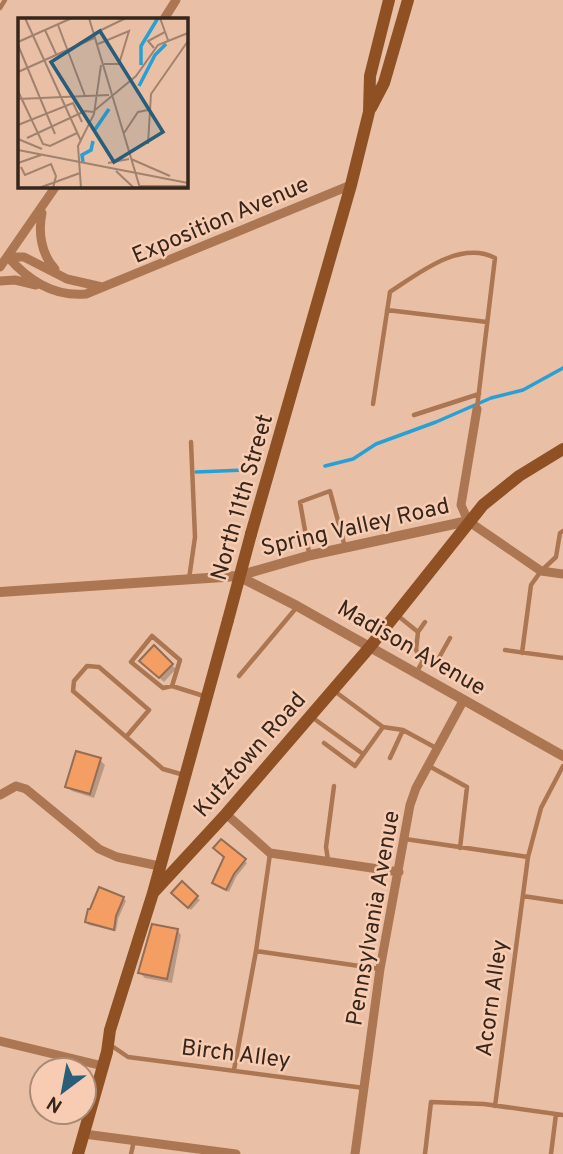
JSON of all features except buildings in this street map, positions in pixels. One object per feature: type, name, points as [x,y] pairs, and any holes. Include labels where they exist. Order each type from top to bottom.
[{"type":"main road","name":"North 11th Street","points":[[153,893],[251,534],[337,238],[369,112],[370,76],[389,0]]},
{"type":"main road","name":"North 11th Street","points":[[369,112],[384,83],[408,0]]},
{"type":"main road","name":"Kutztown Road","points":[[78,1154],[109,1043],[110,1030],[153,893],[226,814],[369,648],[468,521],[519,476],[563,449]]},
{"type":"street","points":[[165,18],[176,0]]},
{"type":"street","name":"Exposition Avenue","points":[[8,257],[44,286],[79,294],[104,288],[351,185]]},
{"type":"street","points":[[0,267],[55,187]]},
{"type":"street","points":[[43,207],[39,224],[43,247],[51,265],[67,279]]},
{"type":"street","points":[[8,257],[24,257],[67,279],[104,288]]},
{"type":"street","points":[[0,281],[15,280],[44,286]]},
{"type":"street","points":[[477,409],[461,505],[468,521],[541,571],[563,573]]},
{"type":"street","name":"Spring Valley Road","points":[[0,592],[238,576],[310,555],[468,521]]},
{"type":"street","name":"Madison Avenue","points":[[238,576],[297,606],[563,756]]},
{"type":"street","name":"Pennsylvania Avenue","points":[[355,1154],[380,969],[410,804],[463,701]]},
{"type":"street","points":[[0,795],[16,786],[26,789],[99,849],[117,857],[159,866]]},
{"type":"street","points":[[226,814],[270,853],[399,872]]},
{"type":"street","points":[[0,1041],[103,1066]]},
{"type":"street","points":[[84,1134],[134,1140],[186,1151],[236,1154]]},
{"type":"lane","points":[[0,8],[5,0]]},
{"type":"lane","points":[[373,404],[390,292],[432,265],[460,254],[486,253],[495,258],[477,409]]},
{"type":"lane","points":[[387,310],[487,322]]},
{"type":"lane","points":[[414,415],[479,394]]},
{"type":"lane","points":[[189,580],[195,537],[191,442]]},
{"type":"lane","points":[[310,555],[300,502],[330,491],[345,548]]},
{"type":"lane","points":[[522,653],[531,585],[556,557],[560,533],[563,531]]},
{"type":"lane","points":[[239,676],[297,606]]},
{"type":"lane","points":[[396,614],[418,632]]},
{"type":"lane","points":[[425,622],[418,632],[416,650],[423,661],[433,665],[436,663],[450,638]]},
{"type":"lane","points":[[172,686],[180,660],[152,636],[131,662],[163,688],[172,686],[207,697]]},
{"type":"lane","points":[[505,650],[563,658]]},
{"type":"lane","points":[[416,674],[423,661]]},
{"type":"lane","points":[[126,737],[149,710],[99,667],[87,666],[74,681],[73,691],[126,737],[163,769],[185,775]]},
{"type":"lane","points":[[332,690],[383,727],[403,730],[438,749]]},
{"type":"lane","points":[[310,716],[363,754]]},
{"type":"lane","points":[[324,743],[355,766],[383,727]]},
{"type":"lane","points":[[390,758],[403,730]]},
{"type":"lane","points":[[429,766],[467,786],[460,848]]},
{"type":"lane","name":"Acorn Alley","points":[[495,1105],[528,858],[541,808],[563,766]]},
{"type":"lane","points":[[328,861],[326,847],[334,786]]},
{"type":"lane","points":[[405,839],[528,858]]},
{"type":"lane","points":[[234,1070],[256,951],[270,853]]},
{"type":"lane","points":[[523,896],[563,902]]},
{"type":"lane","points":[[256,951],[380,969]]},
{"type":"lane","name":"Birch Alley","points":[[109,1043],[128,1057],[364,1088]]},
{"type":"lane","points":[[425,1154],[431,1102],[495,1105],[560,1115],[551,1154]]},
{"type":"lane","points":[[131,1154],[134,1140]]},
{"type":"waterway","points":[[325,466],[353,459],[376,444],[491,398],[523,390],[563,368]]},
{"type":"waterway","points":[[196,472],[245,470]]}]
